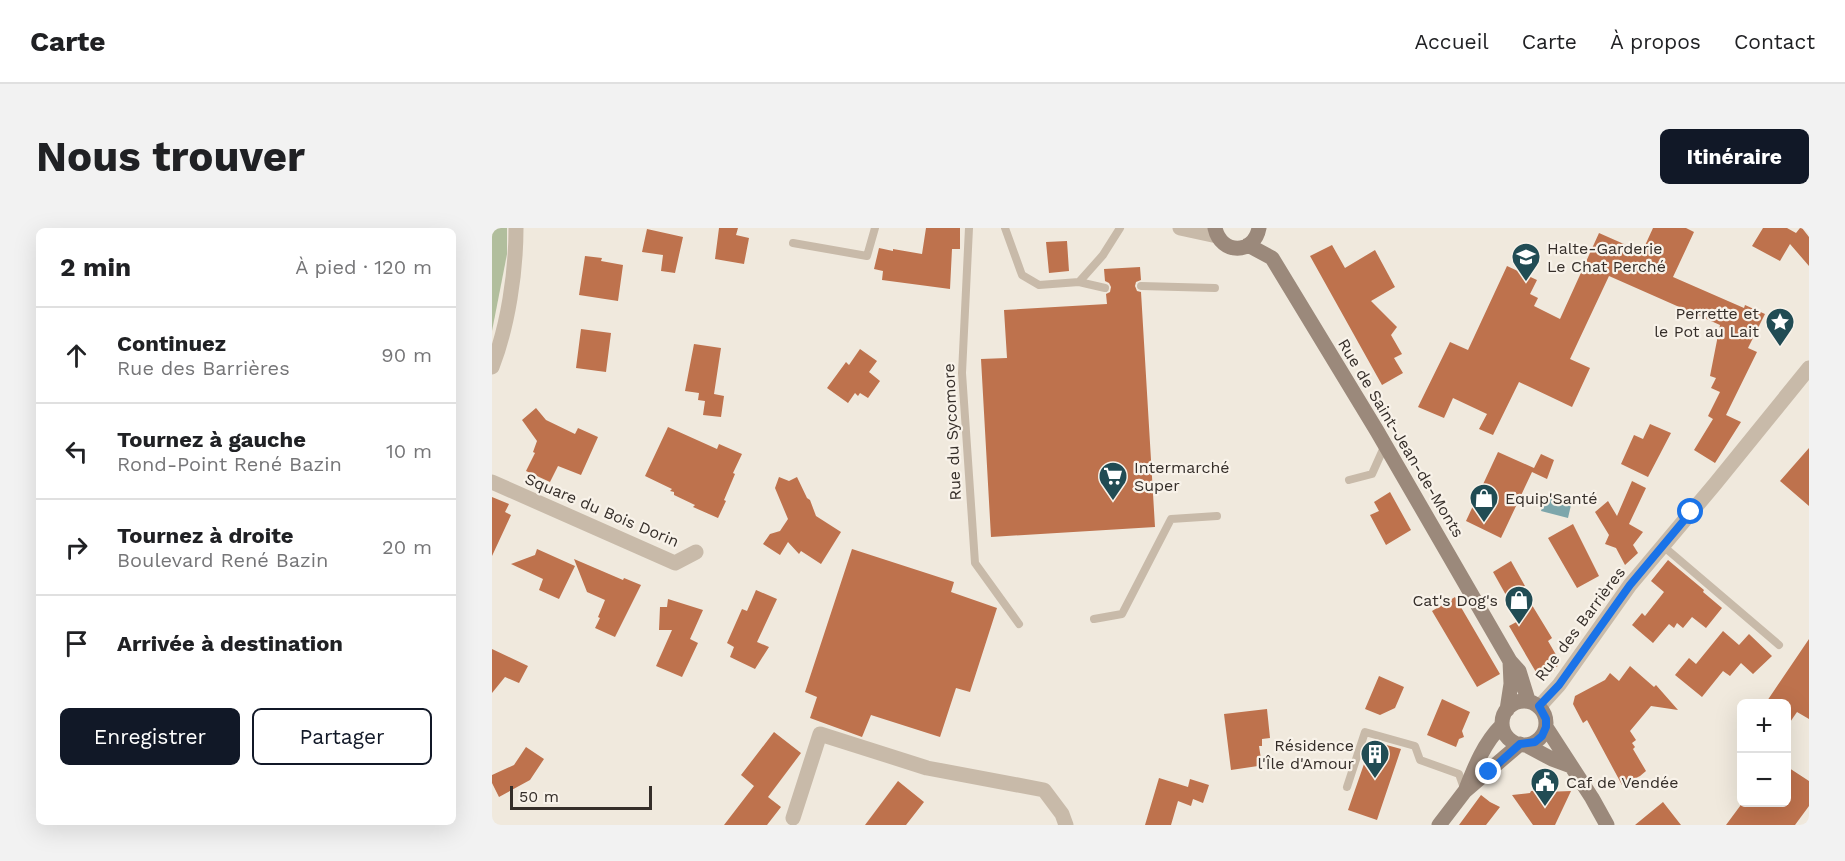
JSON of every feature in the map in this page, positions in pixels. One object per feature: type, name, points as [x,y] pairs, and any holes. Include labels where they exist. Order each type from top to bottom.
[{"type":"main road","points":[[1216,232],[1221,242],[1234,248],[1248,245],[1254,240],[1259,228]]},
{"type":"main road","name":"Rue de Saint-Jean-de-Monts","points":[[1248,245],[1272,258],[1385,444],[1510,661],[1519,671],[1534,703]]},
{"type":"main road","points":[[1510,661],[1511,684],[1504,717],[1506,734],[1511,740],[1571,766]]},
{"type":"main road","points":[[1438,825],[1465,791],[1523,745],[1535,742],[1542,736],[1546,727],[1546,719],[1534,703],[1514,702],[1482,751],[1465,791]]},
{"type":"main road","points":[[1546,727],[1607,825]]},
{"type":"street","points":[[492,367],[509,301],[516,228]]},
{"type":"street","points":[[1180,228],[1216,232]]},
{"type":"street","name":"Rue des Barrières","points":[[1534,703],[1559,685],[1630,585],[1809,368]]},
{"type":"street","name":"Square du Bois Dorin","points":[[492,482],[675,563],[696,552]]},
{"type":"street","points":[[793,818],[820,734],[927,768],[1044,790],[1062,814],[1066,825]]},
{"type":"lane","points":[[793,243],[867,256],[875,228]]},
{"type":"lane","name":"Rue du Sycomore","points":[[969,228],[962,373],[975,563],[1018,624]]},
{"type":"lane","points":[[1005,228],[1022,275],[1039,285],[1079,282],[1105,288]]},
{"type":"lane","points":[[1079,282],[1103,255],[1120,228]]},
{"type":"lane","points":[[1141,286],[1215,288]]},
{"type":"lane","points":[[1349,480],[1371,474],[1385,444]]},
{"type":"lane","points":[[1094,619],[1122,614],[1171,519],[1217,516]]},
{"type":"lane","points":[[1663,546],[1779,645]]},
{"type":"lane","points":[[1347,787],[1365,732],[1416,746],[1420,760],[1458,774],[1465,791]]},
{"type":"green space","points":[[492,228],[507,228],[507,254],[492,331]]},
{"type":"water","points":[[1545,497],[1571,505],[1568,518],[1541,511]]},
{"type":"building","points":[[719,228],[738,228],[736,235],[749,238],[744,264],[715,259]]},
{"type":"building","points":[[926,228],[960,228],[960,249],[952,249],[950,289],[882,280],[883,271],[874,269],[879,248],[922,254]]},
{"type":"building","points":[[1653,228],[1686,228],[1694,232],[1673,277],[1744,308],[1745,305],[1765,314],[1748,348],[1757,352],[1726,415],[1741,422],[1715,463],[1694,450],[1713,419],[1708,416],[1720,392],[1711,388],[1716,378],[1710,376],[1720,325],[1609,276],[1570,359],[1590,368],[1572,407],[1519,382],[1493,435],[1479,429],[1487,414],[1453,398],[1444,418],[1418,407],[1450,342],[1468,350],[1507,266],[1537,280],[1530,294],[1538,298],[1534,306],[1560,319],[1599,233],[1642,252]]},
{"type":"building","points":[[1763,228],[1787,228],[1796,233],[1802,228],[1809,237],[1809,266],[1790,244],[1780,261],[1752,246]]},
{"type":"building","points":[[647,229],[683,237],[675,273],[661,271],[663,255],[642,252]]},
{"type":"building","points":[[1067,241],[1069,271],[1049,273],[1046,242]]},
{"type":"building","points":[[1332,245],[1345,268],[1375,250],[1395,287],[1371,301],[1397,327],[1391,335],[1402,354],[1394,358],[1403,373],[1382,385],[1310,256]]},
{"type":"building","points":[[585,256],[602,258],[601,261],[623,265],[618,301],[579,295]]},
{"type":"building","points":[[1140,267],[1141,280],[1136,282],[1135,286],[1137,291],[1141,292],[1155,527],[991,537],[981,359],[1007,358],[1004,310],[1107,304],[1106,294],[1110,292],[1111,287],[1105,281],[1104,269]]},
{"type":"building","points":[[581,329],[611,333],[606,372],[576,368]]},
{"type":"building","points":[[694,344],[721,348],[714,394],[724,396],[721,417],[703,415],[705,401],[698,400],[699,393],[685,391]]},
{"type":"building","points":[[860,349],[877,361],[869,372],[880,381],[868,398],[855,393],[848,403],[827,388],[846,362],[849,365]]},
{"type":"building","points":[[536,408],[546,420],[575,434],[578,428],[598,437],[581,475],[558,466],[550,482],[526,471],[535,453],[533,452],[537,441],[522,420]]},
{"type":"building","points":[[1650,424],[1671,433],[1648,477],[1621,464],[1634,435],[1643,439]]},
{"type":"building","points":[[668,427],[717,449],[719,444],[742,454],[718,518],[693,507],[695,505],[674,495],[674,492],[670,491],[672,489],[645,476]]},
{"type":"building","points":[[1809,448],[1809,506],[1780,481]]},
{"type":"building","points":[[1498,452],[1534,468],[1541,454],[1554,460],[1547,479],[1532,472],[1501,538],[1466,521]]},
{"type":"building","points":[[779,477],[789,481],[797,477],[816,516],[841,532],[821,564],[801,551],[799,554],[788,542],[780,555],[763,544],[770,534],[780,531],[788,519],[775,488]]},
{"type":"building","points":[[1632,481],[1646,488],[1629,524],[1643,532],[1633,545],[1638,553],[1625,565],[1616,548],[1605,544],[1609,535],[1595,512],[1608,501],[1617,516]]},
{"type":"building","points":[[1390,492],[1411,530],[1386,545],[1370,515],[1379,511],[1374,502]]},
{"type":"building","points":[[492,497],[509,504],[505,512],[511,515],[492,556]]},
{"type":"building","points":[[1573,524],[1599,576],[1577,588],[1548,538]]},
{"type":"building","points":[[537,549],[575,566],[559,599],[539,590],[543,579],[511,564],[535,555]]},
{"type":"building","points":[[852,549],[954,582],[951,592],[997,608],[970,692],[956,688],[940,737],[871,715],[862,737],[810,718],[817,697],[805,692]]},
{"type":"building","points":[[574,559],[623,580],[624,578],[641,585],[615,637],[595,628],[605,600],[587,592]]},
{"type":"building","points":[[1668,560],[1722,608],[1706,628],[1692,617],[1683,628],[1677,623],[1674,628],[1669,624],[1653,643],[1632,625],[1642,613],[1645,616],[1664,592],[1651,581]]},
{"type":"building","points":[[1511,561],[1525,586],[1521,587],[1552,638],[1548,641],[1559,660],[1555,662],[1558,666],[1554,668],[1555,670],[1540,679],[1509,626],[1520,620],[1493,572]]},
{"type":"building","points":[[756,590],[777,599],[757,642],[769,647],[755,669],[730,657],[734,647],[727,643],[742,609],[747,611]]},
{"type":"building","points":[[1455,597],[1500,674],[1477,687],[1432,611]]},
{"type":"building","points":[[668,599],[703,610],[690,639],[698,643],[682,677],[656,666],[672,630],[659,630],[660,607],[667,607]]},
{"type":"building","points":[[1723,631],[1739,645],[1749,634],[1772,656],[1753,674],[1741,663],[1730,676],[1723,671],[1702,697],[1675,675],[1689,658],[1696,664]]},
{"type":"building","points":[[1809,639],[1809,719],[1797,712],[1791,721],[1791,699],[1768,699]]},
{"type":"building","points":[[492,649],[528,666],[519,683],[505,677],[492,693]]},
{"type":"building","points":[[1630,666],[1654,687],[1656,685],[1678,710],[1651,706],[1630,731],[1636,740],[1632,743],[1635,747],[1633,749],[1646,771],[1622,785],[1587,720],[1583,723],[1573,704],[1575,696],[1605,680],[1610,673],[1619,681]]},
{"type":"building","points":[[1379,676],[1404,687],[1395,708],[1380,715],[1365,709]]},
{"type":"building","points":[[1442,699],[1470,712],[1462,731],[1464,737],[1459,739],[1456,747],[1427,735]]},
{"type":"building","points":[[1267,709],[1270,738],[1262,739],[1262,746],[1259,746],[1261,759],[1257,760],[1258,766],[1231,770],[1224,714]]},
{"type":"building","points":[[774,732],[801,753],[768,797],[781,807],[767,825],[724,825],[754,786],[741,775]]},
{"type":"building","name":"Résidence l'Île d'Amour","points":[[1372,741],[1401,749],[1377,820],[1348,810]]},
{"type":"building","points":[[526,747],[544,759],[530,780],[499,797],[492,783],[492,775],[514,765]]},
{"type":"building","points":[[1791,769],[1809,781],[1809,806],[1795,825],[1726,825],[1739,807],[1791,807]]},
{"type":"building","points":[[1159,778],[1188,787],[1190,779],[1209,785],[1203,803],[1193,799],[1191,806],[1178,801],[1171,825],[1145,825]]},
{"type":"building","points":[[898,781],[924,802],[906,825],[865,825]]},
{"type":"building","points":[[1543,790],[1544,792],[1571,791],[1555,825],[1533,825],[1512,795]]},
{"type":"building","points":[[1481,795],[1500,807],[1486,825],[1459,825]]},
{"type":"building","points":[[1663,802],[1681,825],[1635,825]]},
{"type":"place","name":"Halte-Garderie Le Chat Perché","points":[[1526,282]]},
{"type":"place","name":"Perrette et le Pot au Lait","points":[[1780,348]]},
{"type":"place","name":"Intermarché Super","points":[[1113,502]]},
{"type":"place","name":"Equip'Santé","points":[[1484,524]]},
{"type":"place","name":"Cat's Dog's","points":[[1519,626]]},
{"type":"place","name":"Résidence l'Île d'Amour","points":[[1375,780]]},
{"type":"place","name":"Caf de Vendée","points":[[1545,808]]},
{"type":"route","points":[[1489,772],[1520,744],[1535,742],[1542,736],[1546,727],[1546,719],[1539,706],[1559,685],[1630,585],[1691,512]]}]
